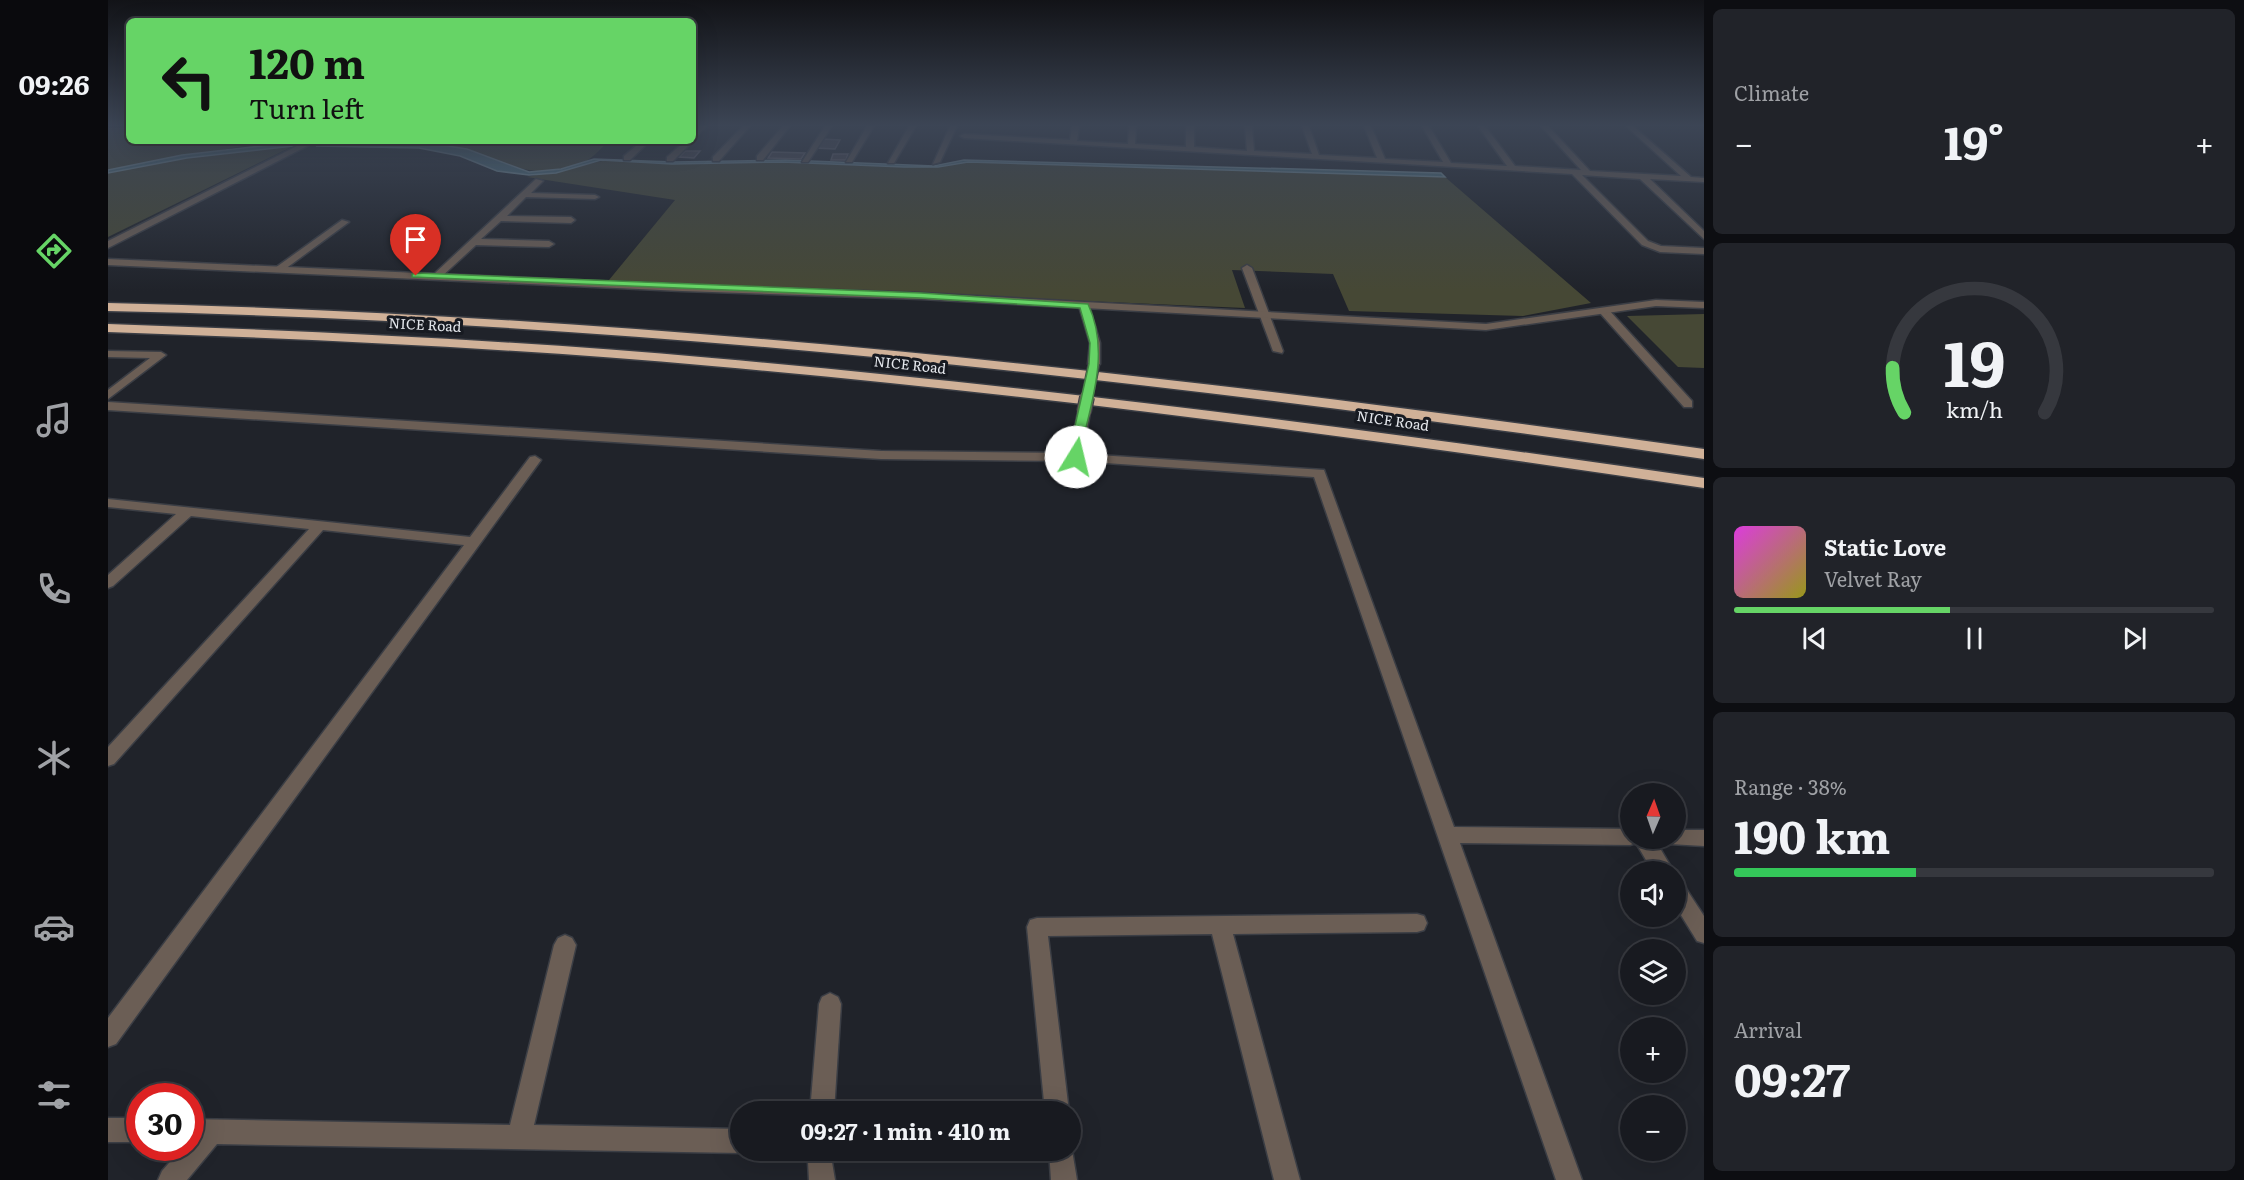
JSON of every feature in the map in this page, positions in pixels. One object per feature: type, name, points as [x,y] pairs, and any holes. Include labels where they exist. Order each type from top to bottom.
[{"type":"highway","name":"NICE Road","points":[[108,307],[264,311],[469,321],[877,352],[1298,399],[1704,454]]},
{"type":"highway","name":"NICE Road","points":[[108,328],[274,332],[559,349],[875,377],[1362,432],[1704,483]]},
{"type":"street","points":[[108,245],[234,181]]},
{"type":"street","points":[[437,276],[539,181]]},
{"type":"street","points":[[1583,181],[1652,247],[1704,251]]},
{"type":"street","points":[[1647,181],[1704,236]]},
{"type":"street","points":[[525,195],[595,197]]},
{"type":"street","points":[[500,218],[571,220]]},
{"type":"street","points":[[278,270],[345,222]]},
{"type":"street","points":[[474,242],[549,244]]},
{"type":"street","points":[[108,262],[921,296],[1486,327],[1656,303],[1704,305]]},
{"type":"street","points":[[1247,268],[1278,351]]},
{"type":"street","points":[[1076,457],[1094,364],[1095,343],[1084,306]]},
{"type":"street","points":[[1604,311],[1688,404]]},
{"type":"street","points":[[108,354],[161,355],[108,396]]},
{"type":"street","points":[[108,406],[881,455],[1076,457],[1319,473],[1569,1180]]},
{"type":"street","points":[[108,1036],[535,460]]},
{"type":"street","points":[[108,503],[475,542]]},
{"type":"street","points":[[108,583],[186,513]]},
{"type":"street","points":[[108,759],[318,527]]},
{"type":"street","points":[[1447,836],[1620,837]]},
{"type":"street","points":[[1686,838],[1704,838]]},
{"type":"street","points":[[1686,906],[1704,934]]},
{"type":"street","points":[[1056,1101],[1037,927],[1417,923]]},
{"type":"street","points":[[1220,925],[1287,1180]]},
{"type":"street","points":[[519,1137],[565,945]]},
{"type":"street","points":[[823,1101],[830,1004]]},
{"type":"street","points":[[108,1130],[126,1130]]},
{"type":"street","points":[[204,1131],[730,1141]]},
{"type":"street","points":[[171,1180],[183,1161]]},
{"type":"street","points":[[818,1161],[822,1180]]},
{"type":"street","points":[[1062,1161],[1064,1180]]},
{"type":"green space","points":[[108,181],[222,181],[108,237]]},
{"type":"green space","points":[[553,181],[1450,181],[1591,303],[1523,316],[1349,311],[1333,274],[1232,270],[1245,308],[609,280],[675,200]]},
{"type":"green space","points":[[1704,314],[1704,368],[1678,367],[1627,316]]},
{"type":"route","points":[[416,276],[921,296],[1084,306],[1095,343],[1094,364],[1075,448],[1076,457]]}]
